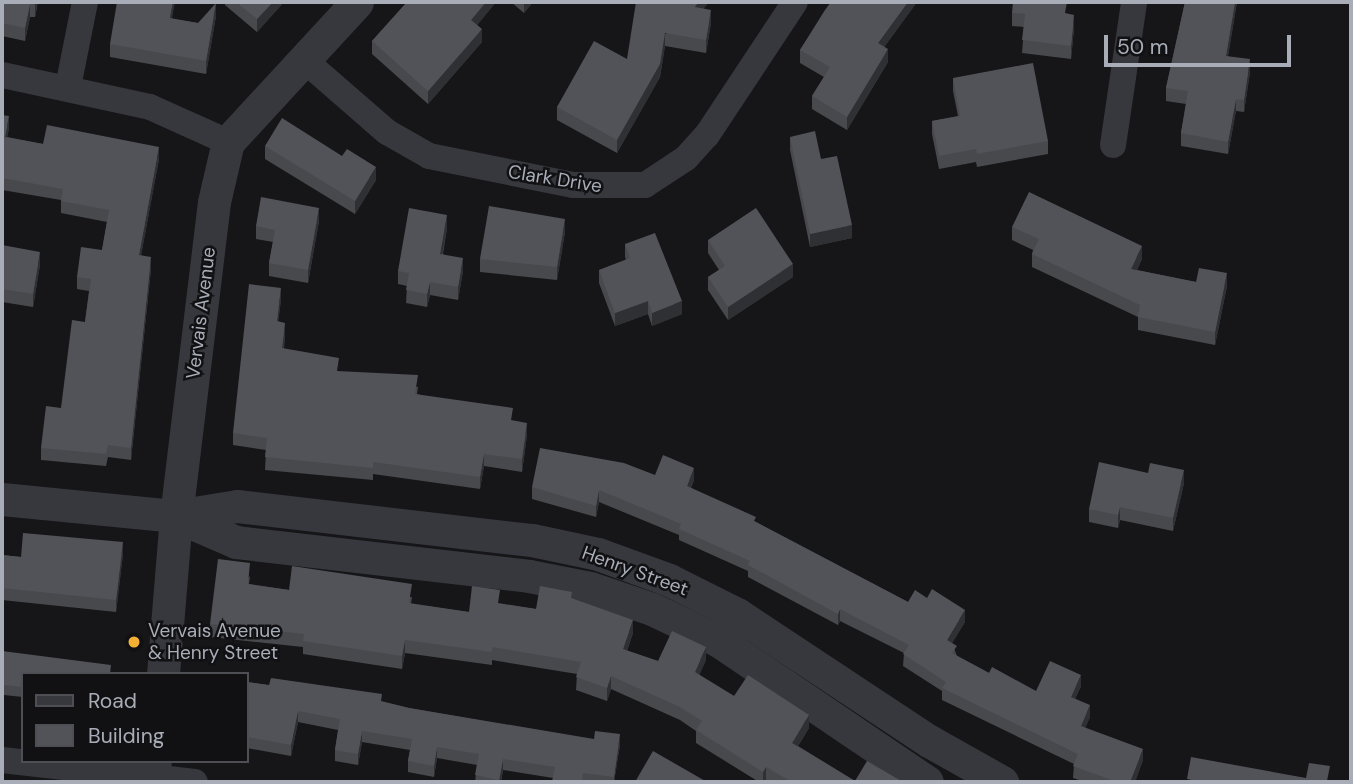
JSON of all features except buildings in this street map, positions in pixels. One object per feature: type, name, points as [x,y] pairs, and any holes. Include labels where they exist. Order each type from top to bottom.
[{"type":"street","points":[[68,87],[85,2]]},
{"type":"street","name":"Vervais Avenue","points":[[163,672],[176,516],[214,202],[229,142],[357,2]]},
{"type":"street","name":"Clark Drive","points":[[303,59],[387,132],[429,156],[573,185],[616,188],[645,184],[686,158],[795,2]]},
{"type":"street","points":[[1113,145],[1134,2]]},
{"type":"street","points":[[2,75],[68,87],[150,107],[229,142]]},
{"type":"street","name":"Henry Street","points":[[2,499],[176,516],[237,506],[532,540],[598,554],[669,580],[737,614],[929,741],[1002,782]]},
{"type":"street","name":"Henry Street","points":[[176,516],[236,542],[530,576],[590,588],[652,608],[719,641],[927,782]]},
{"type":"street","points":[[2,760],[21,762]]},
{"type":"street","points":[[37,763],[154,773],[195,782]]},
{"type":"place","name":"Vervais Avenue & Henry Street","points":[[134,642]]}]
